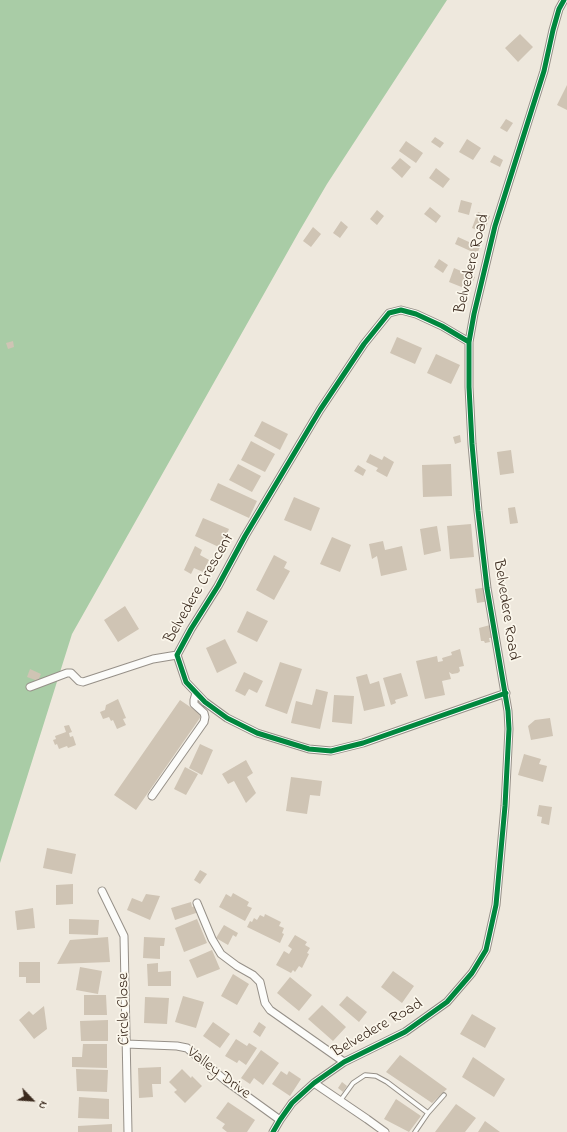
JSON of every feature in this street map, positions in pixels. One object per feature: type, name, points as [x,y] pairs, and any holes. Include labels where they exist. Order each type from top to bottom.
[{"type":"street","name":"Belvedere Road","points":[[273,1132],[292,1103],[314,1083],[344,1062],[405,1032],[448,1002],[472,973],[486,950],[496,905],[505,806],[509,729],[506,693],[487,588],[478,511],[472,444],[469,387],[469,342],[474,314],[495,226],[544,71],[555,23],[564,0]]},
{"type":"street","name":"Belvedere Crescent","points":[[469,342],[442,326],[416,314],[401,310],[389,313],[364,344],[320,410],[245,536],[218,586],[191,629],[177,655],[186,682],[205,702],[227,718],[257,733],[309,749],[330,751],[363,743],[506,693]]},
{"type":"street","points":[[30,687],[67,673],[71,673],[78,681],[83,682],[154,659],[177,655]]},
{"type":"street","points":[[152,796],[204,722],[204,713],[194,704],[196,693]]},
{"type":"street","name":"Circle Close","points":[[102,890],[124,936],[128,1132]]},
{"type":"street","points":[[198,903],[212,939],[221,954],[237,966],[253,975],[260,982],[265,1002],[270,1010],[344,1062]]},
{"type":"street","name":"Valley Drive","points":[[126,1044],[177,1046],[187,1048],[226,1081],[280,1120]]},
{"type":"street","points":[[314,1083],[385,1132]]},
{"type":"lane","points":[[340,1101],[353,1084],[365,1075],[376,1076],[387,1082],[428,1113]]},
{"type":"lane","points":[[415,1132],[428,1113],[444,1095]]},
{"type":"green space","points":[[0,0],[447,0],[327,184],[72,634],[0,863]]},
{"type":"building","points":[[520,34],[533,47],[518,62],[505,48]]},
{"type":"building","points":[[567,85],[567,110],[557,105]]},
{"type":"building","points":[[506,119],[513,123],[507,132],[500,128]]},
{"type":"building","points":[[435,137],[444,143],[440,148],[431,142]]},
{"type":"building","points":[[467,139],[481,148],[473,160],[459,152]]},
{"type":"building","points":[[406,141],[423,153],[416,163],[399,151]]},
{"type":"building","points":[[494,155],[503,160],[500,167],[490,162]]},
{"type":"building","points":[[400,158],[411,167],[402,178],[391,168]]},
{"type":"building","points":[[436,168],[450,179],[443,188],[429,178]]},
{"type":"building","points":[[461,200],[472,203],[469,215],[458,212]]},
{"type":"building","points":[[430,207],[441,216],[436,223],[424,214]]},
{"type":"building","points":[[377,210],[384,216],[377,225],[370,219]]},
{"type":"building","points":[[478,212],[490,216],[484,233],[472,228]]},
{"type":"building","points":[[341,221],[348,227],[340,238],[333,233]]},
{"type":"building","points":[[313,227],[321,234],[311,247],[303,241]]},
{"type":"building","points":[[458,237],[480,247],[477,254],[455,244]]},
{"type":"building","points":[[439,259],[448,265],[443,273],[434,267]]},
{"type":"building","points":[[454,268],[475,277],[469,290],[449,282]]},
{"type":"building","points":[[397,337],[422,348],[415,364],[390,353]]},
{"type":"building","points":[[13,341],[14,347],[8,349],[6,343]]},
{"type":"building","points":[[436,354],[460,365],[451,384],[427,373]]},
{"type":"building","points":[[262,421],[288,434],[280,450],[254,436]]},
{"type":"building","points":[[460,435],[461,442],[455,444],[453,437]]},
{"type":"building","points":[[251,441],[275,454],[265,472],[241,460]]},
{"type":"building","points":[[511,450],[514,473],[500,475],[497,452]]},
{"type":"building","points":[[370,454],[382,460],[384,456],[394,462],[387,477],[376,471],[378,468],[366,462]]},
{"type":"building","points":[[238,464],[261,476],[252,492],[229,480]]},
{"type":"building","points":[[451,464],[452,496],[423,497],[422,465]]},
{"type":"building","points":[[358,465],[366,470],[363,476],[354,471]]},
{"type":"building","points":[[218,483],[257,501],[249,518],[210,500]]},
{"type":"building","points":[[294,497],[320,508],[311,531],[284,520]]},
{"type":"building","points":[[515,507],[518,523],[510,524],[508,508]]},
{"type":"building","points":[[203,518],[229,529],[221,548],[195,536]]},
{"type":"building","points":[[471,524],[474,557],[450,559],[447,526]]},
{"type":"building","points":[[437,526],[441,551],[424,555],[420,529]]},
{"type":"building","points":[[332,537],[351,545],[340,572],[320,564]]},
{"type":"building","points":[[383,541],[385,550],[402,546],[407,570],[381,576],[377,556],[372,559],[369,544]]},
{"type":"building","points":[[195,546],[202,550],[200,555],[209,560],[203,572],[194,568],[191,574],[184,570]]},
{"type":"building","points":[[274,555],[287,562],[284,568],[290,571],[274,600],[256,590]]},
{"type":"building","points":[[488,587],[490,601],[477,603],[475,589]]},
{"type":"building","points":[[125,606],[139,629],[118,642],[104,620]]},
{"type":"building","points":[[247,611],[268,621],[257,642],[237,632]]},
{"type":"building","points":[[490,625],[493,638],[489,638],[490,642],[485,643],[484,641],[481,641],[479,628]]},
{"type":"building","points":[[225,639],[237,663],[217,673],[206,648]]},
{"type":"building","points":[[460,649],[464,666],[459,667],[460,671],[458,673],[452,674],[449,672],[451,679],[442,681],[445,695],[425,699],[416,661],[437,656],[438,662],[443,661],[442,658],[452,655],[451,652]]},
{"type":"building","points":[[280,662],[302,669],[287,714],[265,706]]},
{"type":"building","points":[[30,669],[41,674],[38,681],[27,677]]},
{"type":"building","points":[[244,672],[263,681],[257,693],[249,689],[245,696],[235,691]]},
{"type":"building","points":[[401,673],[408,696],[395,700],[396,703],[391,705],[383,678]]},
{"type":"building","points":[[367,674],[370,684],[379,681],[385,706],[364,711],[356,677]]},
{"type":"building","points":[[316,689],[328,692],[320,729],[291,723],[296,701],[312,705]]},
{"type":"building","points":[[334,695],[354,696],[352,724],[332,722]]},
{"type":"building","points":[[118,699],[126,718],[123,719],[126,725],[117,729],[113,720],[111,721],[109,717],[103,719],[100,712],[105,710],[106,705]]},
{"type":"building","points":[[180,700],[202,715],[136,810],[114,795]]},
{"type":"building","points":[[550,718],[553,736],[531,740],[528,726],[535,720]]},
{"type":"building","points":[[69,725],[72,732],[69,733],[70,737],[73,736],[76,745],[59,749],[53,740],[56,739],[55,736],[66,732],[64,726]]},
{"type":"building","points":[[200,744],[213,750],[202,775],[189,768]]},
{"type":"building","points":[[524,754],[541,759],[539,764],[547,766],[543,782],[518,775]]},
{"type":"building","points":[[246,760],[253,773],[247,777],[256,793],[246,803],[234,781],[228,784],[222,774]]},
{"type":"building","points":[[185,767],[198,774],[186,795],[174,789]]},
{"type":"building","points":[[291,777],[322,781],[320,796],[310,795],[307,814],[286,811]]},
{"type":"building","points":[[539,805],[552,807],[549,825],[541,823],[542,817],[537,816]]},
{"type":"building","points":[[47,848],[76,854],[72,874],[43,868]]},
{"type":"building","points":[[200,870],[207,874],[200,884],[194,880]]},
{"type":"building","points":[[73,884],[73,904],[56,905],[56,885]]},
{"type":"building","points":[[233,893],[249,902],[247,906],[252,908],[245,921],[219,907],[226,894],[231,897]]},
{"type":"building","points":[[146,894],[160,896],[150,920],[127,910],[132,898],[142,902]]},
{"type":"building","points":[[191,902],[192,907],[197,905],[199,912],[175,920],[171,908]]},
{"type":"building","points":[[33,908],[35,928],[17,930],[15,911]]},
{"type":"building","points":[[265,914],[281,922],[279,926],[284,928],[282,933],[284,934],[280,943],[247,927],[250,921],[252,922],[254,918],[257,920],[260,915],[264,917]]},
{"type":"building","points":[[69,919],[99,920],[98,935],[69,934]]},
{"type":"building","points":[[197,919],[207,943],[184,952],[175,928]]},
{"type":"building","points":[[224,925],[238,933],[236,937],[233,935],[228,945],[216,938]]},
{"type":"building","points":[[295,935],[307,942],[305,945],[310,948],[307,953],[309,954],[302,968],[299,966],[295,972],[293,970],[291,973],[276,965],[284,951],[289,954],[292,949],[288,946]]},
{"type":"building","points":[[108,937],[110,962],[57,964],[70,940]]},
{"type":"building","points":[[144,937],[165,938],[164,946],[160,946],[160,959],[143,958]]},
{"type":"building","points":[[212,950],[220,969],[197,978],[189,960]]},
{"type":"building","points":[[19,962],[40,962],[40,983],[26,983],[26,977],[19,977]]},
{"type":"building","points":[[158,963],[158,972],[171,971],[171,986],[148,986],[147,964]]},
{"type":"building","points":[[80,967],[102,971],[98,994],[76,990]]},
{"type":"building","points":[[393,971],[414,986],[402,1003],[381,987]]},
{"type":"building","points":[[233,974],[249,984],[237,1005],[221,996]]},
{"type":"building","points":[[290,977],[312,995],[299,1011],[277,993]]},
{"type":"building","points":[[84,995],[106,995],[107,1015],[84,1015]]},
{"type":"building","points":[[183,996],[204,1002],[196,1028],[175,1022]]},
{"type":"building","points":[[347,996],[367,1012],[359,1022],[339,1005]]},
{"type":"building","points":[[145,997],[169,998],[167,1024],[144,1023]]},
{"type":"building","points":[[322,1005],[346,1027],[333,1041],[308,1019]]},
{"type":"building","points":[[44,1006],[47,1029],[34,1039],[19,1020],[29,1011],[33,1015]]},
{"type":"building","points":[[472,1014],[496,1028],[485,1048],[460,1034]]},
{"type":"building","points":[[108,1020],[108,1041],[81,1041],[80,1021]]},
{"type":"building","points":[[213,1022],[230,1034],[220,1048],[203,1036]]},
{"type":"building","points":[[259,1022],[266,1027],[260,1037],[253,1032]]},
{"type":"building","points":[[236,1039],[247,1046],[249,1043],[257,1048],[246,1065],[239,1060],[237,1063],[225,1056]]},
{"type":"building","points":[[83,1044],[107,1044],[107,1068],[72,1067],[72,1057],[82,1057]]},
{"type":"building","points":[[261,1050],[279,1063],[263,1085],[254,1078],[250,1084],[241,1078]]},
{"type":"building","points":[[400,1055],[447,1089],[432,1103],[386,1072]]},
{"type":"building","points":[[473,1057],[505,1079],[494,1097],[462,1077]]},
{"type":"building","points":[[161,1067],[161,1084],[152,1084],[153,1097],[139,1098],[138,1068]]},
{"type":"building","points":[[76,1069],[108,1070],[107,1092],[77,1091]]},
{"type":"building","points":[[182,1069],[202,1086],[185,1103],[174,1092],[177,1090],[169,1082]]},
{"type":"building","points":[[281,1071],[287,1075],[289,1071],[301,1079],[290,1096],[272,1084]]},
{"type":"building","points":[[342,1082],[347,1086],[343,1092],[338,1088]]},
{"type":"building","points":[[79,1097],[109,1099],[109,1119],[78,1118]]},
{"type":"building","points":[[396,1099],[421,1116],[409,1132],[384,1119]]},
{"type":"building","points":[[228,1102],[255,1120],[247,1132],[227,1132],[222,1128],[225,1124],[216,1118]]},
{"type":"building","points":[[456,1104],[476,1118],[465,1132],[435,1132]]},
{"type":"building","points":[[485,1121],[500,1132],[478,1132]]},
{"type":"building","points":[[112,1124],[112,1132],[78,1132],[78,1126]]},
{"type":"cycle path","points":[[273,1132],[292,1103],[314,1083],[344,1062],[405,1032],[447,1002],[472,973],[486,950],[496,905],[505,806],[509,729],[508,711],[487,588],[478,511],[472,444],[469,387],[469,342],[474,314],[495,226],[544,71],[559,9],[564,0]]},
{"type":"cycle path","points":[[469,342],[442,326],[416,314],[401,310],[389,313],[364,344],[320,410],[245,536],[218,586],[191,629],[177,655],[186,682],[205,702],[227,718],[257,733],[309,749],[331,751],[363,743],[506,693]]}]
